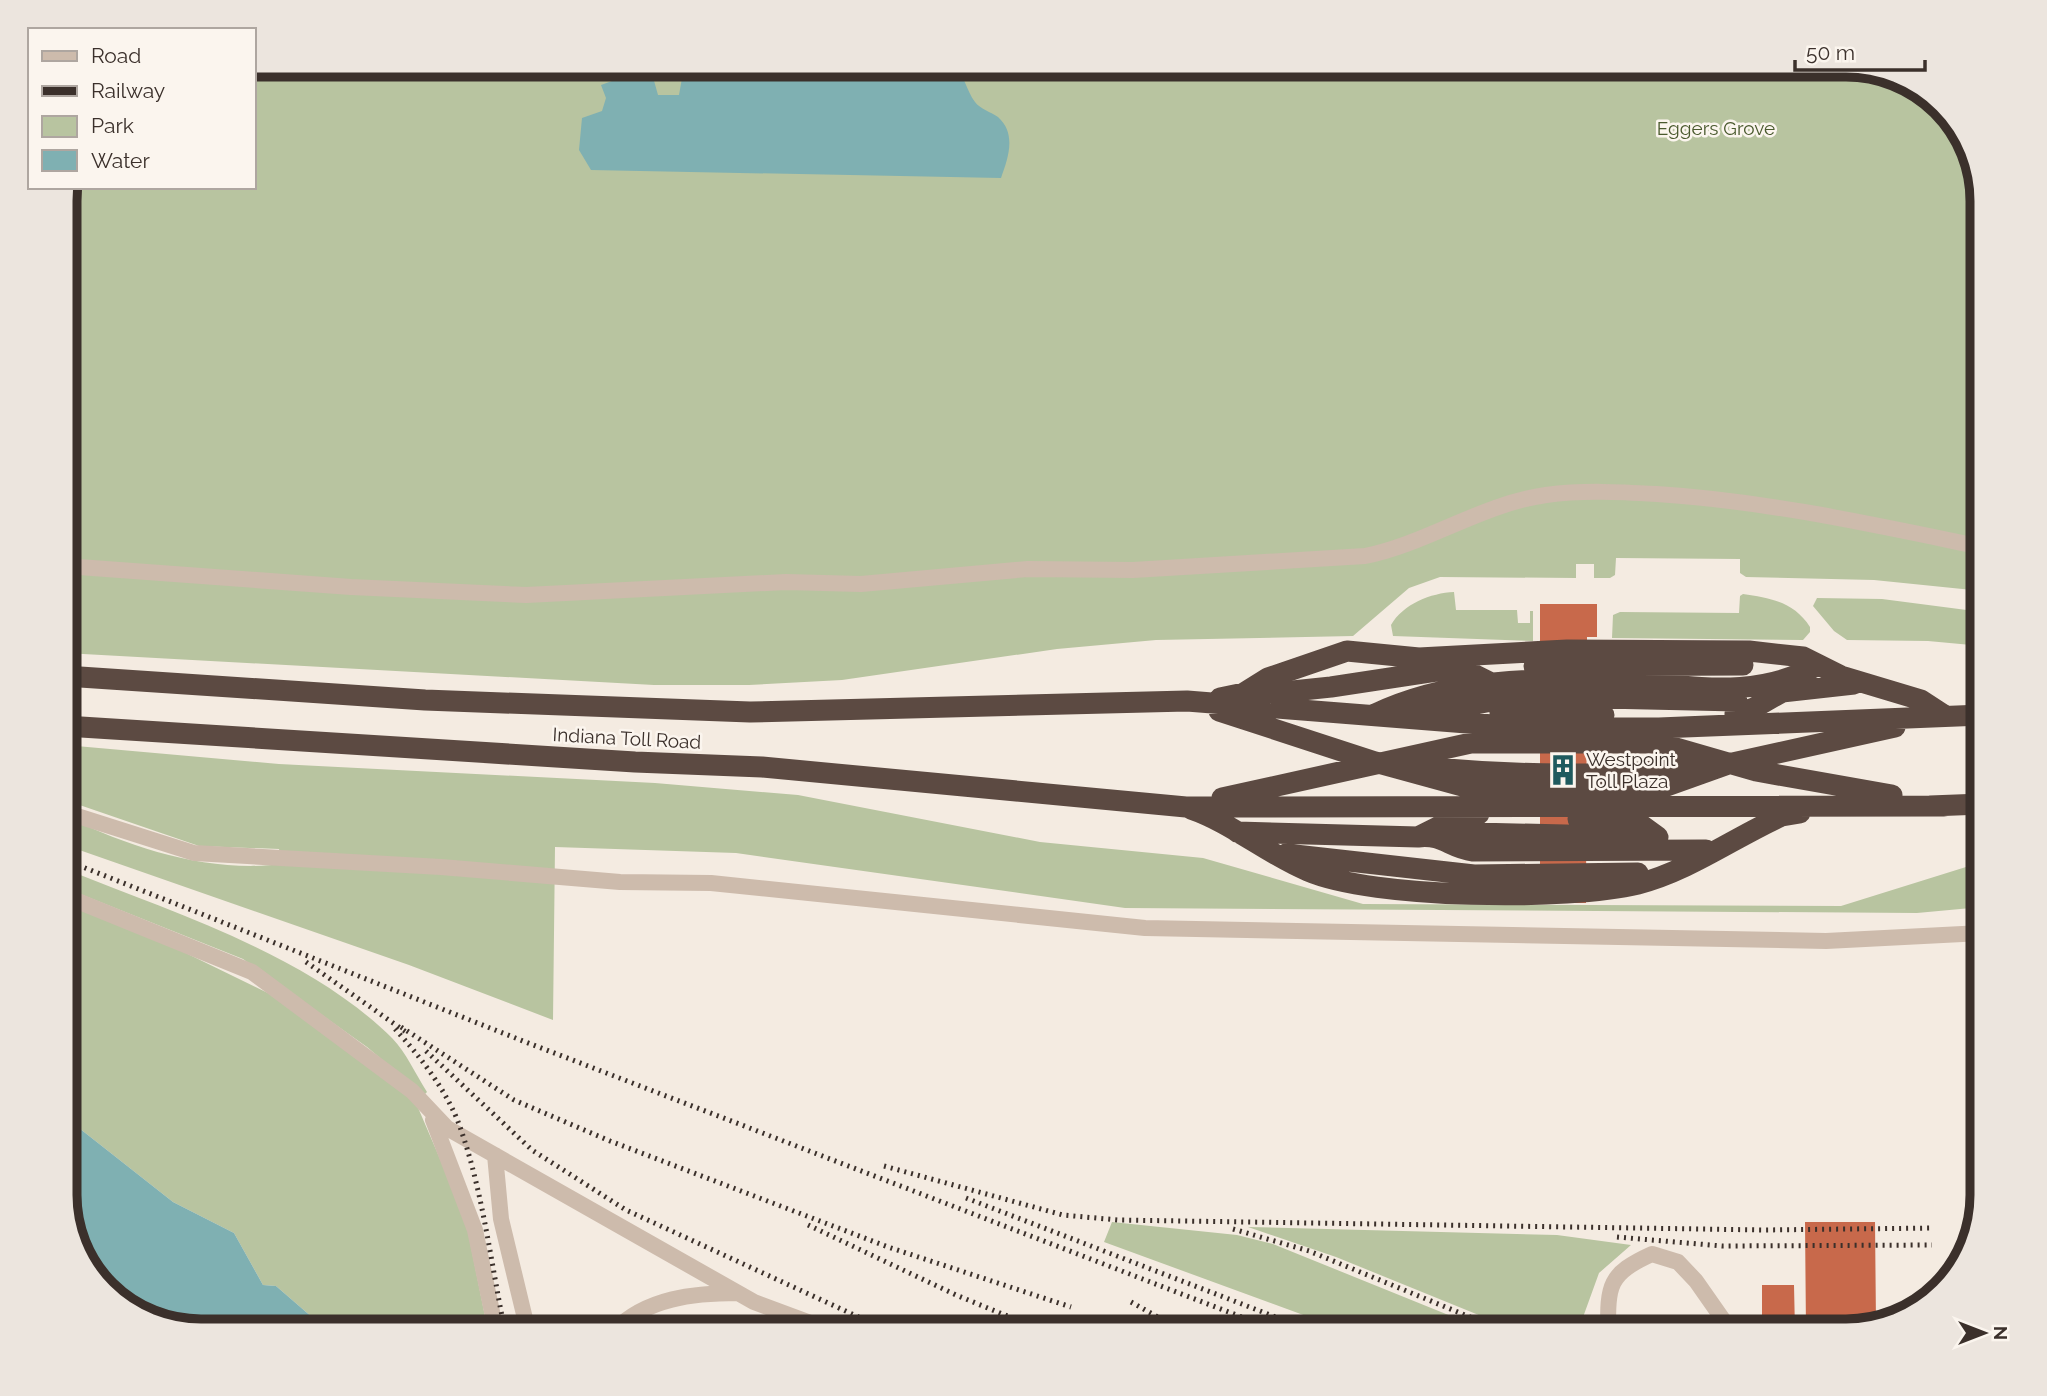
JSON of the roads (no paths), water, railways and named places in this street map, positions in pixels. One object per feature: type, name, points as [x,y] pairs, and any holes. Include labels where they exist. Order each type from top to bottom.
[{"type":"highway","points":[[1419,658],[1567,650],[1749,651],[1790,654],[1803,666]]},
{"type":"highway","points":[[1196,701],[1244,693],[1268,678],[1347,651],[1448,661],[1498,684],[1517,696]]},
{"type":"highway","points":[[1379,717],[1418,697],[1498,684],[1596,680],[1744,689],[1778,684],[1803,666]]},
{"type":"highway","points":[[1196,701],[1331,687],[1464,667],[1803,666],[1921,699],[1946,715]]},
{"type":"highway","name":"Indiana Toll Road","points":[[77,677],[412,699],[750,712],[1196,701]]},
{"type":"highway","points":[[1379,717],[1418,715],[1441,708],[1517,696],[1745,701],[1784,691],[1863,682]]},
{"type":"highway","points":[[1735,714],[1761,705],[1784,691]]},
{"type":"highway","points":[[1196,701],[1531,728],[1659,728],[1970,715]]},
{"type":"highway","points":[[1196,701],[1375,762],[1470,788],[1658,789],[1727,764],[1946,715]]},
{"type":"highway","points":[[1441,708],[1459,712],[1590,715],[1735,714],[1783,722]]},
{"type":"highway","name":"Indiana Toll Road","points":[[77,727],[607,761],[762,767],[1186,807]]},
{"type":"highway","points":[[1186,807],[1375,762],[1471,743],[1659,743],[1727,764],[1944,806]]},
{"type":"highway","points":[[1232,831],[1437,835],[1455,847],[1473,851],[1699,851],[1721,848],[1782,816],[1892,795],[1970,802]]},
{"type":"highway","points":[[1186,807],[1205,814],[1310,873],[1371,887],[1423,891],[1591,893],[1641,883],[1721,848],[1818,811],[1970,804]]},
{"type":"highway","points":[[1186,807],[1944,806]]},
{"type":"highway","points":[[1426,835],[1458,817],[1474,814],[1633,821],[1658,837],[1714,836],[1754,829]]},
{"type":"street","points":[[77,567],[351,587],[526,594],[786,582],[861,584],[1028,569],[1146,570],[1365,556],[1393,550],[1504,504],[1546,495],[1609,491],[1720,498],[1970,545]]},
{"type":"street","points":[[77,815],[194,853],[441,867],[620,881],[711,883],[1145,928],[1826,941],[1970,934]]},
{"type":"street","points":[[77,901],[252,972],[412,1091],[447,1128],[754,1302],[800,1319]]},
{"type":"street","points":[[426,1106],[442,1136],[475,1230],[494,1319]]},
{"type":"street","points":[[495,1155],[501,1219],[525,1319]]},
{"type":"street","points":[[1608,1319],[1608,1296],[1623,1267],[1652,1254],[1678,1262],[1696,1281],[1723,1319]]},
{"type":"street","points":[[626,1319],[630,1315],[692,1293],[738,1293]]},
{"type":"water","points":[[623,77],[653,77],[658,95],[679,95],[682,78],[962,77],[975,102],[1004,124],[1009,138],[1006,162],[1001,178],[591,170],[579,150],[582,118],[602,111],[606,98],[601,85]]},
{"type":"water","points":[[77,1126],[173,1202],[234,1233],[263,1285],[276,1286],[314,1319],[177,1317],[146,1306],[119,1288],[94,1257],[79,1219]]},
{"type":"railway","points":[[77,865],[523,1041],[1247,1319]]},
{"type":"railway","points":[[306,962],[406,1032]]},
{"type":"railway","points":[[401,1027],[514,1100],[610,1141],[888,1247],[1071,1307]]},
{"type":"railway","points":[[395,1029],[432,1075],[460,1127],[481,1202],[503,1319]]},
{"type":"railway","points":[[426,1051],[532,1150],[626,1210],[863,1319]]},
{"type":"railway","points":[[884,1166],[1063,1215],[1118,1220],[1764,1230],[1933,1228]]},
{"type":"railway","points":[[966,1198],[1281,1319]]},
{"type":"railway","points":[[808,1225],[956,1295],[1015,1319]]},
{"type":"railway","points":[[1233,1229],[1309,1251],[1475,1319]]},
{"type":"railway","points":[[1617,1237],[1722,1246],[1932,1245]]},
{"type":"railway","points":[[1131,1302],[1161,1319]]},
{"type":"place","name":"Westpoint Toll Plaza","points":[[1563,770]]},
{"type":"park label","name":"Eggers Grove","points":[[1716,128]]}]
